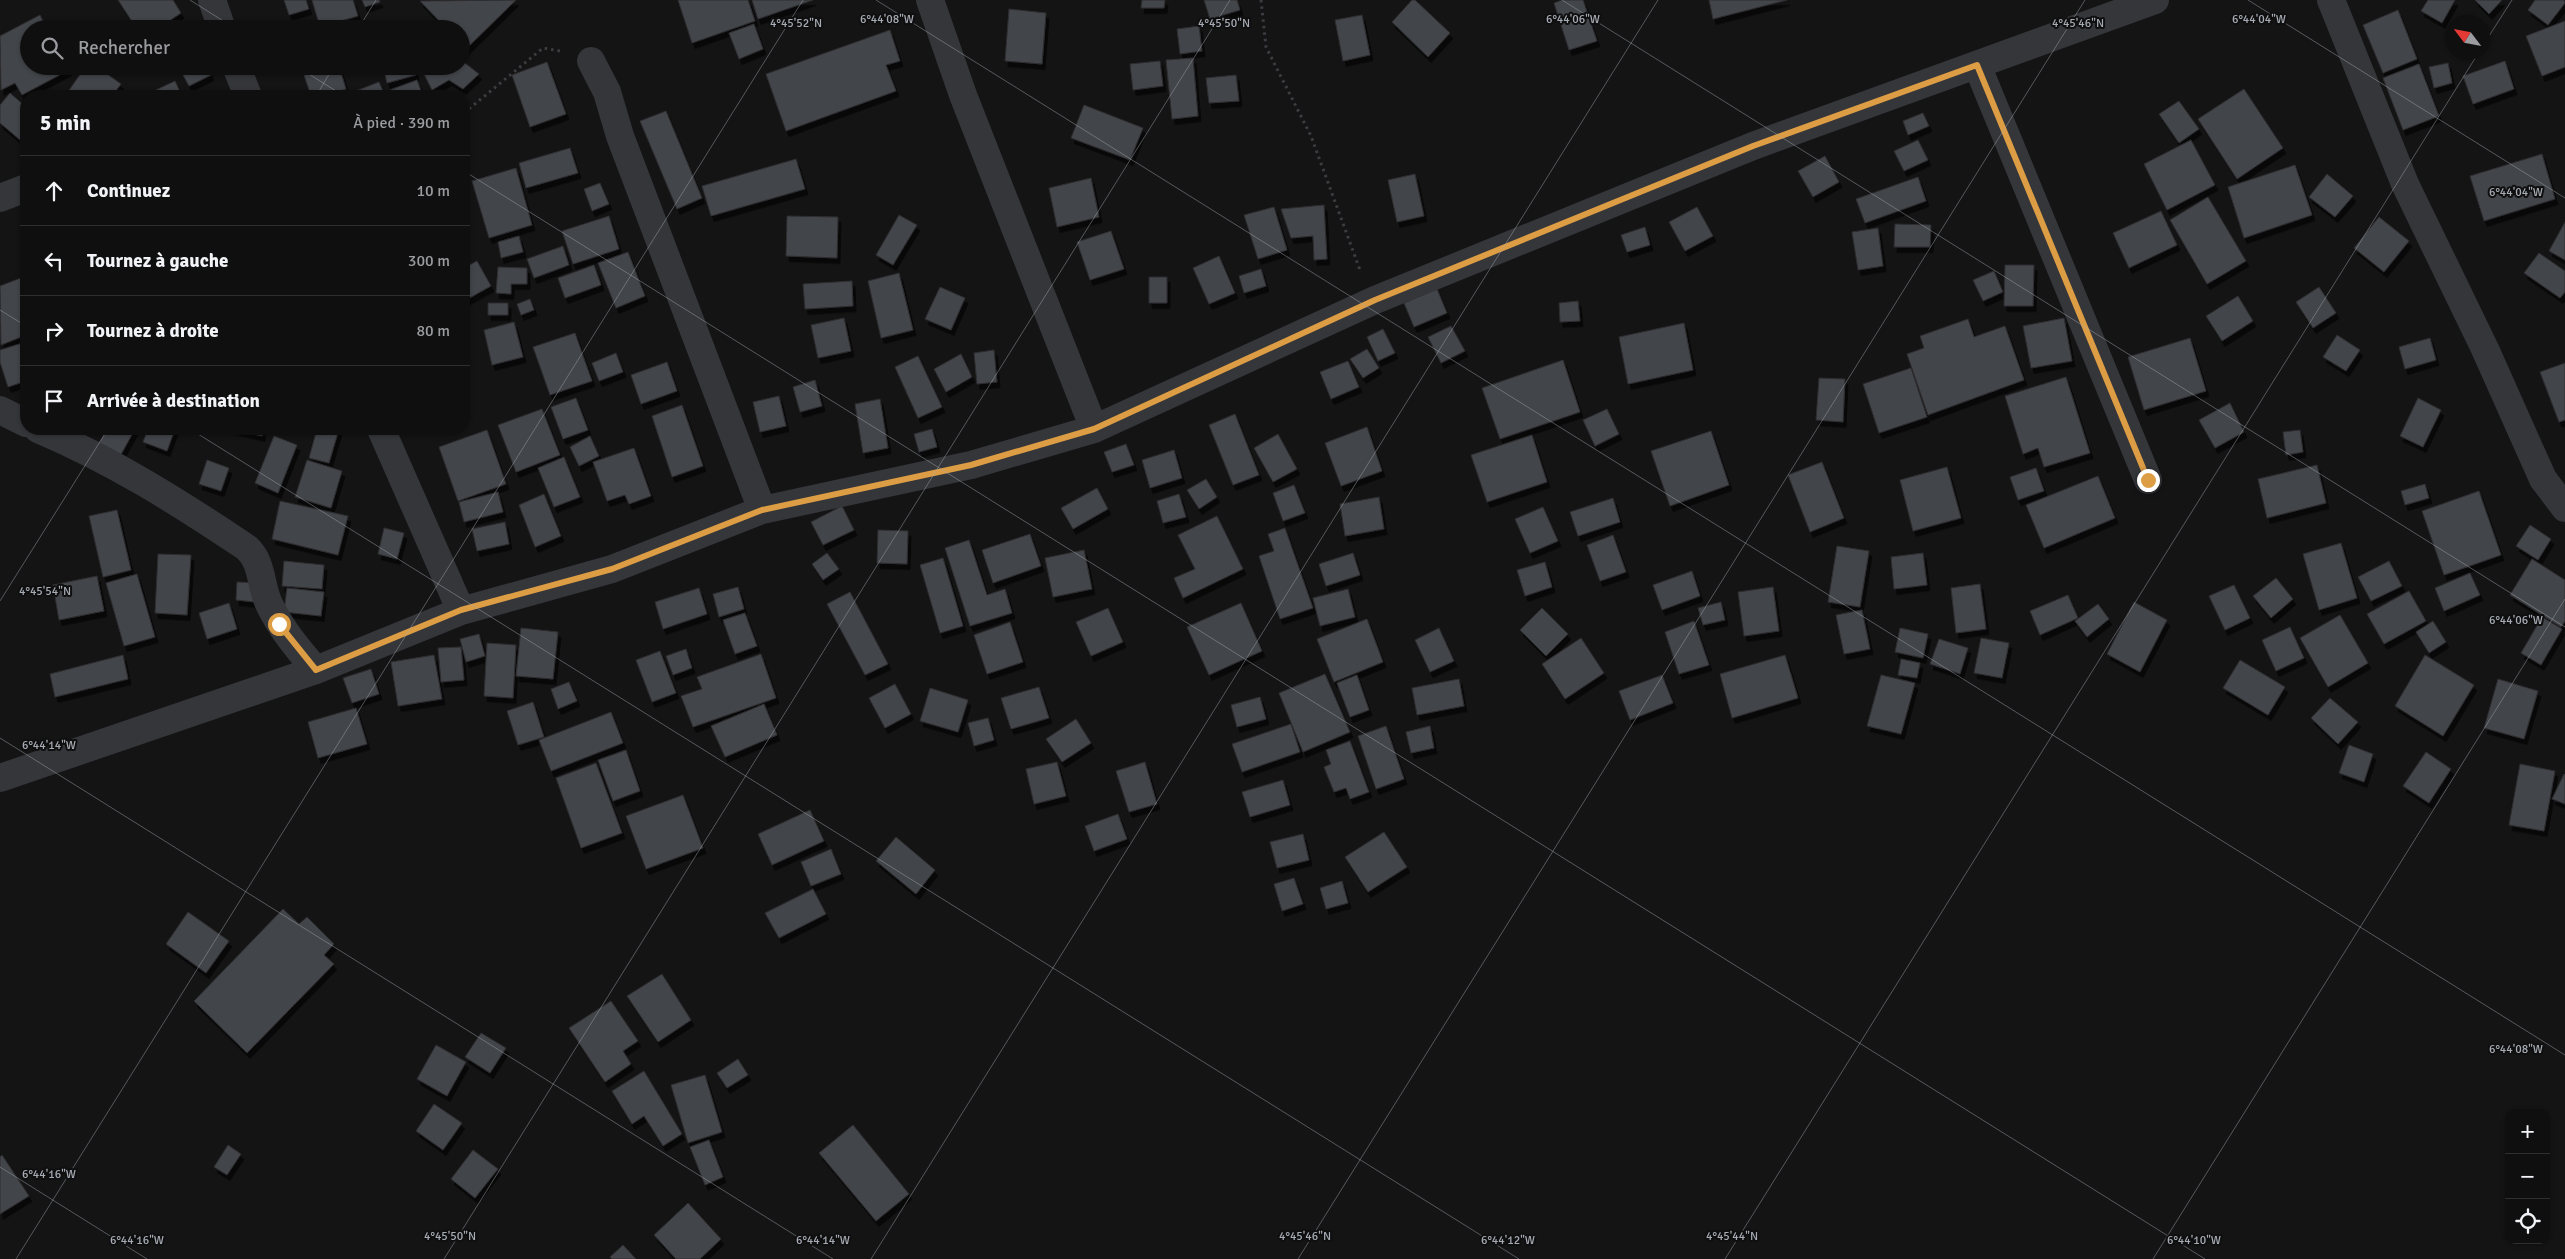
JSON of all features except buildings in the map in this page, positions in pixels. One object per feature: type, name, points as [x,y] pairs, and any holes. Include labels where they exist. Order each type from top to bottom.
[{"type":"street","points":[[212,0],[219,20]]},
{"type":"street","points":[[930,0],[963,96],[1094,429]]},
{"type":"street","points":[[0,778],[316,670],[461,610],[612,569],[762,510],[971,465],[1094,429],[1375,300],[1753,146],[2155,0]]},
{"type":"street","points":[[2331,0],[2405,184],[2485,349],[2543,479],[2565,508]]},
{"type":"street","points":[[591,61],[607,92],[620,136],[762,510]]},
{"type":"street","points":[[1977,65],[2148,480]]},
{"type":"street","points":[[239,75],[245,90]]},
{"type":"street","points":[[0,198],[20,190]]},
{"type":"street","points":[[0,410],[20,421]]},
{"type":"street","points":[[51,435],[142,480],[247,548],[256,557],[268,602],[279,624],[316,670]]},
{"type":"street","points":[[384,435],[461,610]]},
{"type":"path","points":[[1261,0],[1266,47],[1311,136],[1354,258],[1375,300]]},
{"type":"path","points":[[470,107],[543,48],[566,52],[591,61]]},
{"type":"route","points":[[279,624],[293,644],[316,670],[461,610],[612,569],[762,510],[971,465],[1094,429],[1375,300],[1753,146],[1977,65],[2148,480]]}]
